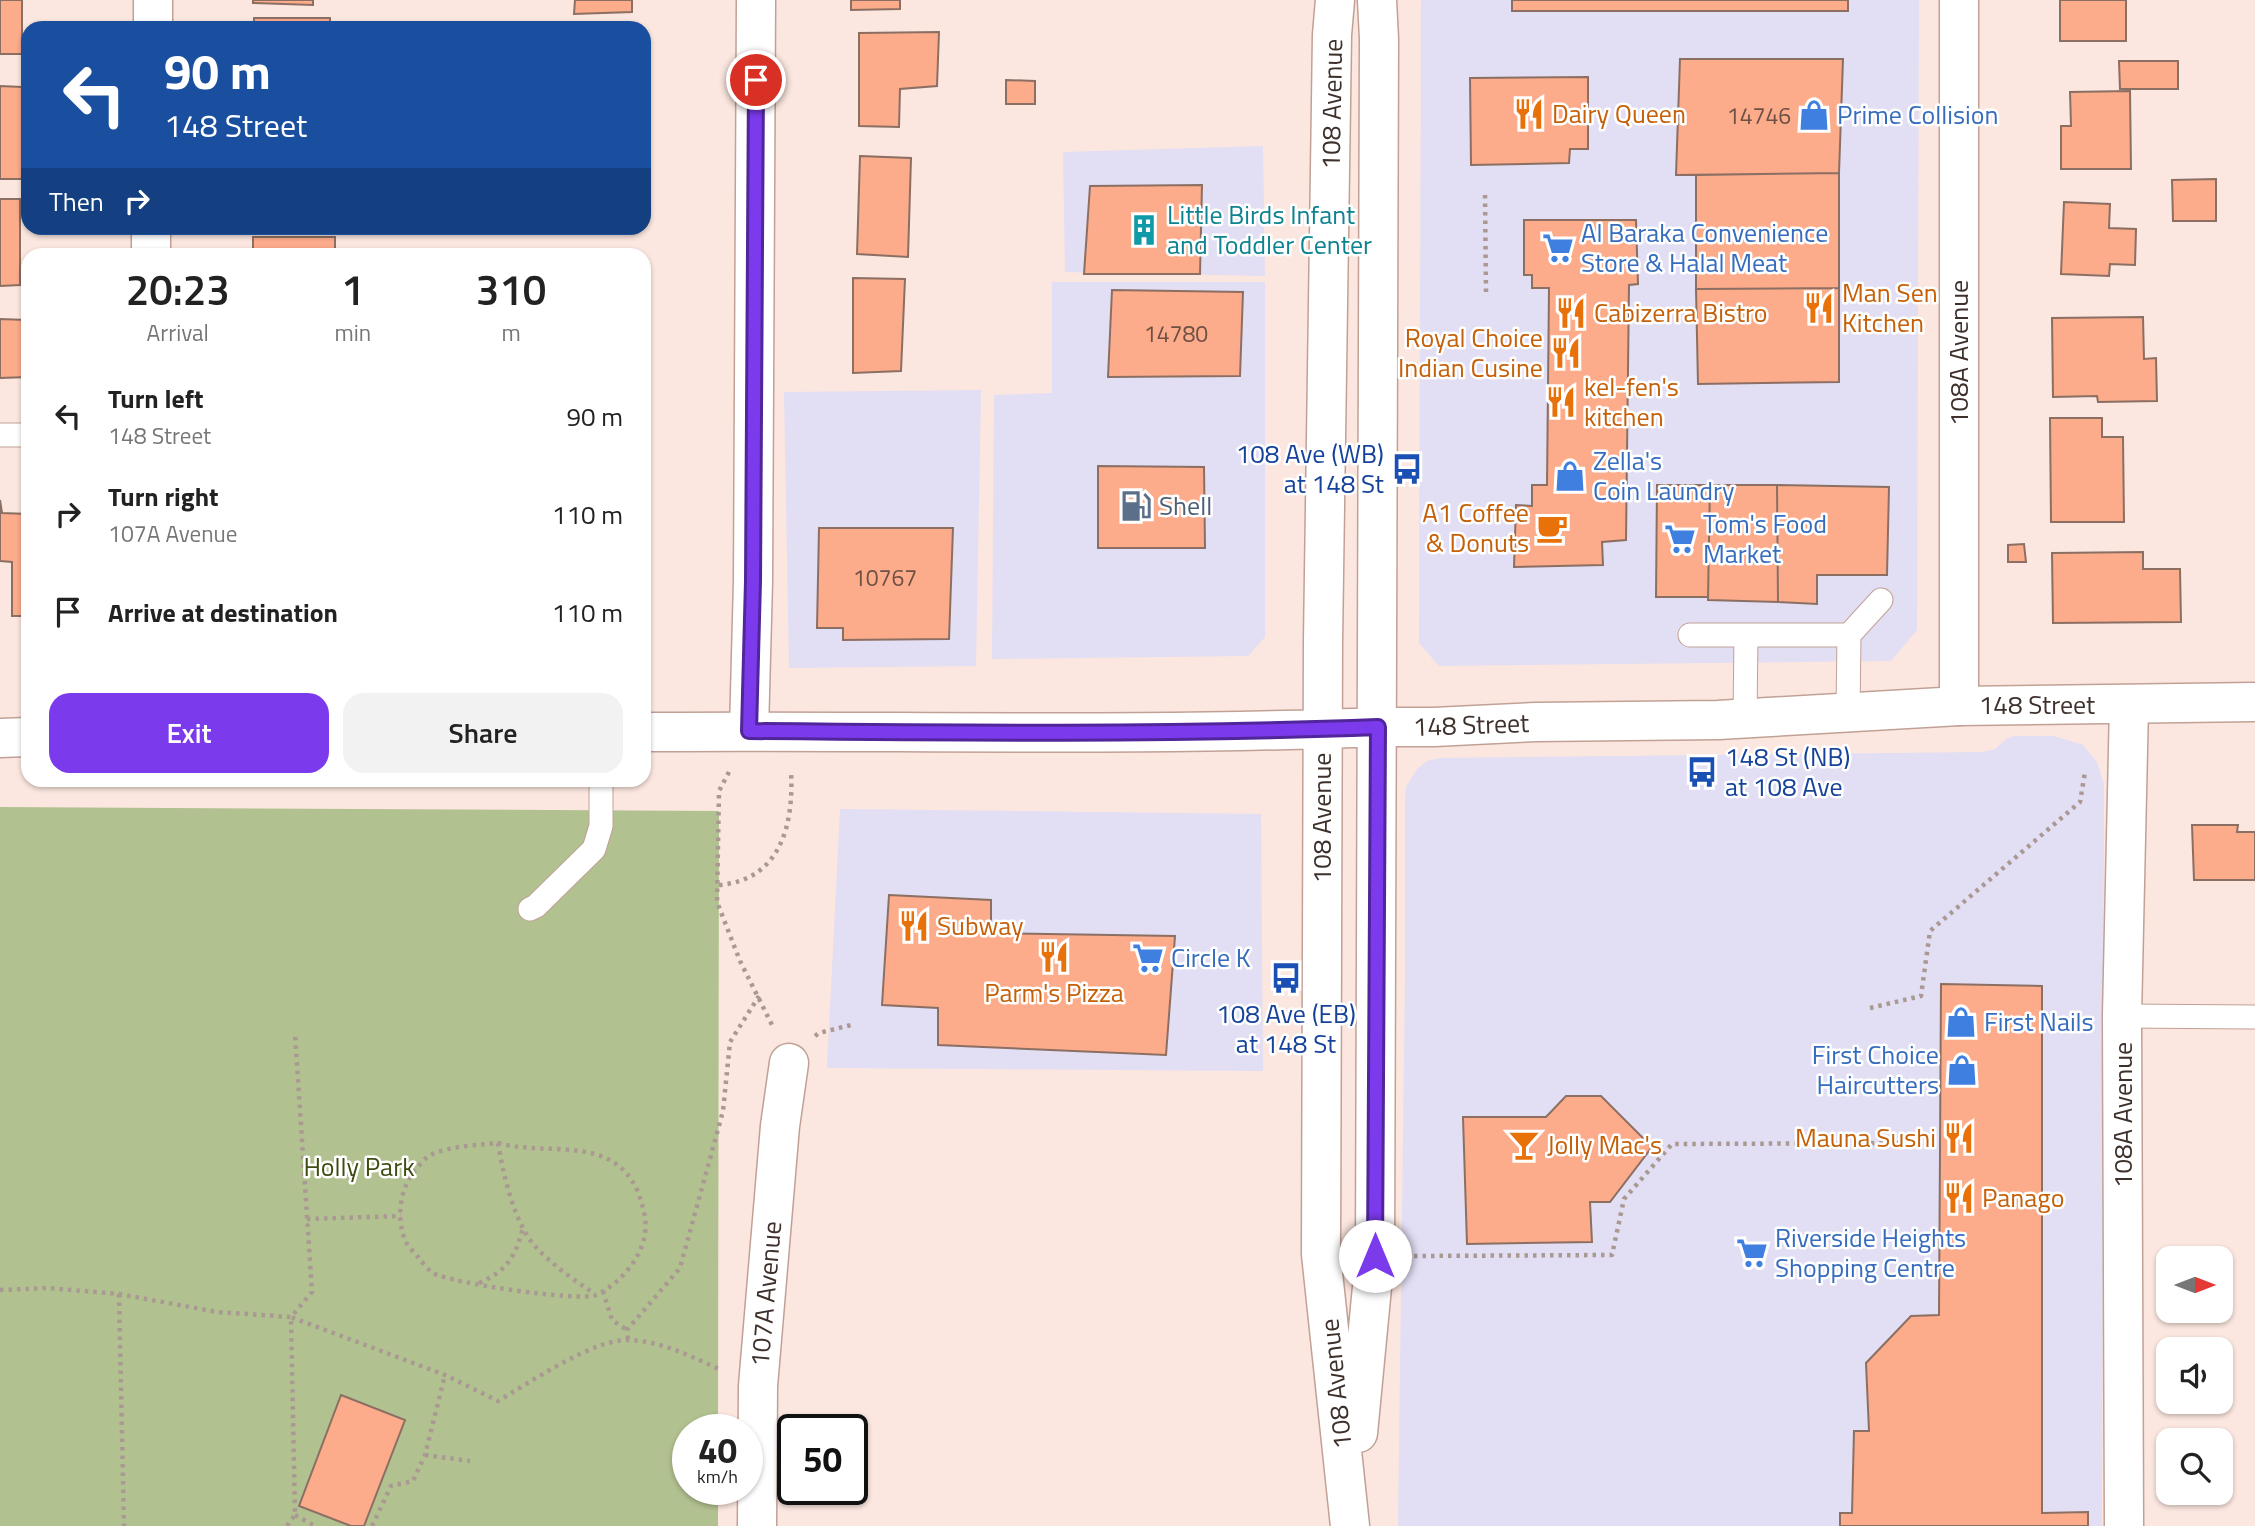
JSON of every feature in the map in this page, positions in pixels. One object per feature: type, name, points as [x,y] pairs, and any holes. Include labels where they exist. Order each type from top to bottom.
[{"type":"main road","points":[[153,0],[153,21]]},
{"type":"main road","points":[[749,731],[754,567],[756,0]]},
{"type":"main road","name":"108 Avenue","points":[[1335,0],[1332,35],[1323,730],[1321,1254],[1350,1517]]},
{"type":"main road","name":"108 Avenue","points":[[1350,1517],[1375,1256],[1378,727],[1377,0]]},
{"type":"main road","name":"108A Avenue","points":[[1959,0],[1959,706]]},
{"type":"main road","name":"148 Street","points":[[651,732],[1074,734],[1323,730],[1536,722],[1717,720],[1959,706],[2255,702]]},
{"type":"main road","name":"108A Avenue","points":[[2124,1526],[2122,1016],[2129,705]]},
{"type":"main road","points":[[0,738],[21,737]]},
{"type":"main road","name":"107A Avenue","points":[[757,1526],[758,1386],[780,1126],[789,1063]]},
{"type":"lane","points":[[0,435],[21,435]]},
{"type":"lane","points":[[1848,712],[1849,635],[1881,600]]},
{"type":"lane","points":[[1690,635],[1849,635]]},
{"type":"lane","points":[[1745,718],[1746,635]]},
{"type":"lane","points":[[530,909],[594,849],[601,826],[601,787]]},
{"type":"lane","points":[[2122,1016],[2255,1017]]},
{"type":"path","points":[[1485,195],[1486,293]]},
{"type":"path","points":[[749,731],[719,791],[718,902],[740,961],[789,1063]]},
{"type":"path","points":[[1870,1008],[1921,996],[1930,931],[2080,802],[2086,767]]},
{"type":"path","points":[[719,885],[735,884],[762,871],[782,845],[793,795],[791,770]]},
{"type":"path","points":[[627,1331],[680,1268],[723,1111],[730,1042],[759,996]]},
{"type":"path","points":[[288,1526],[295,1515],[291,1317],[312,1292],[295,1034]]},
{"type":"path","points":[[498,1143],[504,1179],[533,1244],[566,1274],[596,1295]]},
{"type":"path","points":[[498,1143],[593,1152],[616,1163],[632,1178],[645,1209],[645,1235],[628,1272],[603,1291],[590,1297],[478,1283],[433,1273],[405,1241],[401,1216],[402,1191],[413,1172],[428,1156],[457,1147],[498,1143]]},
{"type":"path","points":[[1375,1256],[1612,1255],[1624,1199],[1672,1144],[1921,1143]]},
{"type":"path","points":[[307,1219],[401,1216]]},
{"type":"path","points":[[478,1283],[492,1277],[513,1259],[524,1227]]},
{"type":"path","points":[[0,1290],[48,1288],[119,1294],[217,1312],[291,1317],[445,1375],[498,1401],[588,1350],[628,1339],[670,1348],[730,1374]]},
{"type":"path","points":[[603,1291],[612,1320],[627,1331],[628,1339]]},
{"type":"path","points":[[119,1294],[124,1526]]},
{"type":"path","points":[[372,1526],[391,1486],[412,1481],[425,1455],[445,1375]]},
{"type":"path","points":[[425,1455],[470,1461]]},
{"type":"path","points":[[295,1515],[315,1526]]},
{"type":"shaded area","points":[[1421,0],[1919,0],[1917,630],[1891,661],[1439,666],[1419,643]]},
{"type":"shaded area","points":[[1263,146],[1265,276],[1065,272],[1063,152]]},
{"type":"shaded area","points":[[1052,282],[1265,282],[1265,637],[1248,656],[992,659],[994,395],[1052,393]]},
{"type":"shaded area","points":[[981,390],[976,666],[789,668],[784,392]]},
{"type":"shaded area","name":"Riverside Heights Shopping Centre","points":[[2014,736],[2054,736],[2083,745],[2097,762],[2104,784],[2102,1526],[1398,1526],[1405,796],[1406,787],[1417,769],[1427,761],[1440,758],[1982,752],[1995,749]]},
{"type":"shaded area","points":[[840,809],[1261,814],[1263,1071],[827,1068]]},
{"type":"green space","name":"Holly Park","points":[[0,807],[719,811],[718,1414],[672,1414],[672,1505],[718,1505],[718,1526],[0,1526]]},
{"type":"building","points":[[0,0],[22,0],[21,54],[0,54]]},
{"type":"building","points":[[253,0],[313,0],[313,5],[253,3]]},
{"type":"building","points":[[575,0],[632,0],[632,12],[574,14]]},
{"type":"building","points":[[851,0],[900,0],[900,9],[851,10]]},
{"type":"building","points":[[1512,0],[1848,0],[1848,11],[1512,11]]},
{"type":"building","points":[[2060,0],[2126,0],[2126,41],[2060,41]]},
{"type":"building","points":[[254,18],[330,18],[330,21],[254,21]]},
{"type":"building","points":[[939,32],[937,86],[900,89],[899,127],[859,126],[859,33]]},
{"type":"building","points":[[1680,59],[1843,59],[1839,173],[1676,175]]},
{"type":"building","points":[[2119,61],[2178,61],[2178,89],[2120,89]]},
{"type":"building","name":"Dairy Queen","points":[[1588,77],[1588,149],[1570,149],[1569,163],[1471,165],[1470,78]]},
{"type":"building","points":[[1006,80],[1035,81],[1035,104],[1006,104]]},
{"type":"building","points":[[0,86],[21,87],[21,179],[0,179]]},
{"type":"building","points":[[2130,91],[2131,169],[2061,169],[2061,126],[2071,126],[2070,92]]},
{"type":"building","points":[[860,156],[911,158],[908,257],[857,254]]},
{"type":"building","points":[[1839,173],[1839,288],[1696,289],[1696,175]]},
{"type":"building","points":[[2216,179],[2216,221],[2173,221],[2172,180]]},
{"type":"building","name":"Little Birds Infant and Toddler Center","points":[[1202,185],[1200,274],[1084,274],[1090,186]]},
{"type":"building","points":[[0,199],[20,199],[20,285],[0,286]]},
{"type":"building","points":[[2064,202],[2110,204],[2109,228],[2136,229],[2135,265],[2110,264],[2109,276],[2061,274]]},
{"type":"building","points":[[1524,220],[1636,220],[1638,284],[1629,285],[1626,540],[1602,542],[1603,565],[1514,567],[1516,505],[1532,506],[1532,485],[1547,485],[1549,288],[1532,288],[1532,275],[1524,275]]},
{"type":"building","points":[[253,237],[335,237],[335,248],[253,248]]},
{"type":"building","points":[[853,278],[905,279],[901,371],[853,373]]},
{"type":"building","points":[[1839,288],[1839,382],[1698,384],[1696,289]]},
{"type":"building","points":[[1112,290],[1243,292],[1240,376],[1108,377]]},
{"type":"building","points":[[2143,317],[2144,359],[2156,358],[2157,401],[2098,402],[2097,396],[2053,397],[2052,318]]},
{"type":"building","points":[[0,319],[21,320],[21,377],[0,378]]},
{"type":"building","points":[[2050,418],[2102,418],[2102,437],[2123,437],[2124,522],[2051,522]]},
{"type":"building","points":[[1098,466],[1204,467],[1205,548],[1098,548]]},
{"type":"building","points":[[1657,485],[1710,485],[1708,597],[1656,597]]},
{"type":"building","points":[[1710,485],[1777,485],[1778,602],[1708,600]]},
{"type":"building","points":[[1777,485],[1889,487],[1887,575],[1817,575],[1817,604],[1778,602]]},
{"type":"building","points":[[0,500],[2,513],[21,514],[21,616],[12,616],[12,562],[0,561]]},
{"type":"building","points":[[819,528],[953,528],[949,639],[843,640],[843,628],[817,628]]},
{"type":"building","points":[[2024,544],[2026,562],[2008,562],[2008,545]]},
{"type":"building","points":[[2143,552],[2143,569],[2180,569],[2181,622],[2053,623],[2052,553]]},
{"type":"building","points":[[2192,825],[2238,825],[2237,832],[2255,832],[2255,880],[2194,880]]},
{"type":"building","points":[[889,895],[991,900],[991,933],[1175,936],[1166,1055],[938,1045],[938,1008],[882,1005]]},
{"type":"building","points":[[1941,984],[2042,986],[2042,1513],[2088,1512],[2088,1526],[1840,1526],[1840,1513],[1852,1513],[1854,1431],[1869,1431],[1866,1363],[1911,1316],[1939,1315]]},
{"type":"building","points":[[1566,1096],[1601,1096],[1652,1147],[1610,1202],[1590,1202],[1592,1242],[1467,1244],[1463,1117],[1546,1117]]},
{"type":"building","points":[[341,1395],[405,1420],[364,1526],[351,1526],[299,1506]]},
{"type":"place","name":"Dairy Queen","points":[[1529,114]]},
{"type":"place","name":"Prime Collision","points":[[1814,115]]},
{"type":"place","name":"Little Birds Infant and Toddler Center","points":[[1144,230]]},
{"type":"place","name":"Al Baraka Convenience Store & Halal Meat","points":[[1558,248]]},
{"type":"place","name":"Man Sen Kitchen","points":[[1819,308]]},
{"type":"place","name":"Cabizerra Bistro","points":[[1571,313]]},
{"type":"place","name":"Royal Choice Indian Cusine","points":[[1566,353]]},
{"type":"place","name":"kel-fen's kitchen","points":[[1561,402]]},
{"type":"place","name":"108 Ave (WB) at 148 St","points":[[1407,469]]},
{"type":"place","name":"Zella's Coin Laundry","points":[[1570,476]]},
{"type":"place","name":"Shell","points":[[1136,506]]},
{"type":"place","name":"A1 Coffee & Donuts","points":[[1552,528]]},
{"type":"place","name":"Tom's Food Market","points":[[1680,539]]},
{"type":"place","name":"148 St (NB) at 108 Ave","points":[[1702,772]]},
{"type":"place","name":"Subway","points":[[914,926]]},
{"type":"place","name":"Parm's Pizza","points":[[1054,957]]},
{"type":"place","name":"Circle K","points":[[1148,958]]},
{"type":"place","name":"108 Ave (EB) at 148 St","points":[[1286,978]]},
{"type":"place","name":"First Nails","points":[[1961,1022]]},
{"type":"place","name":"First Choice Haircutters","points":[[1962,1070]]},
{"type":"place","name":"Mauna Sushi","points":[[1959,1138]]},
{"type":"place","name":"Jolly Mac's","points":[[1524,1145]]},
{"type":"place","name":"Panago","points":[[1959,1198]]},
{"type":"place","name":"Riverside Heights Shopping Centre","points":[[1752,1253]]},
{"type":"route","points":[[756,80],[753,581],[749,731],[1251,733],[1378,727],[1375,1256]]}]
